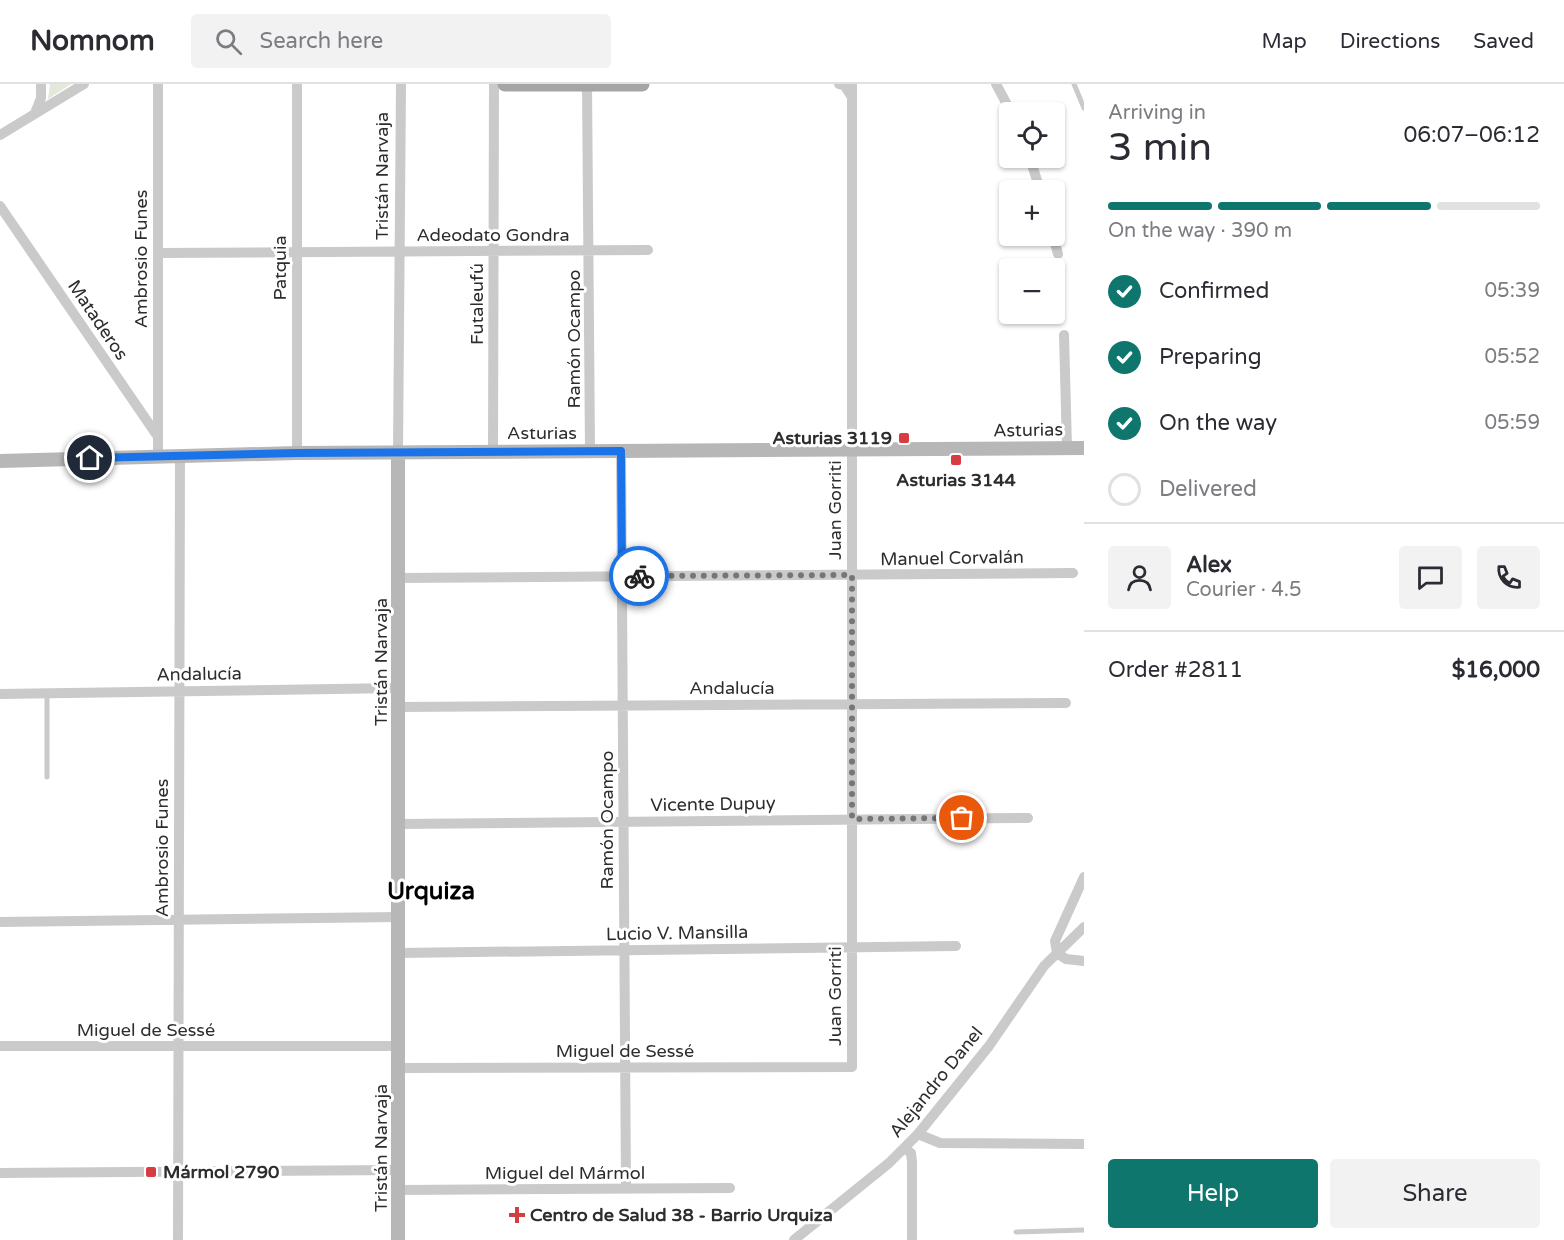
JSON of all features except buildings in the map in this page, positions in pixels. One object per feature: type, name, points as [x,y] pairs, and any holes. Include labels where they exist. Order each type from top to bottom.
[{"type":"main road","points":[[505,84],[642,84]]},
{"type":"street","points":[[35,113],[40,98],[41,84]]},
{"type":"street","points":[[0,135],[84,84]]},
{"type":"street","name":"Ambrosio Funes","points":[[156,434],[159,84]]},
{"type":"street","name":"Patquia","points":[[297,84],[297,453]]},
{"type":"street","name":"Tristán Narvaja","points":[[398,1240],[398,452],[401,84]]},
{"type":"street","name":"Futaleufú","points":[[493,452],[494,84]]},
{"type":"street","name":"Ramón Ocampo","points":[[588,84],[590,451]]},
{"type":"street","points":[[839,84],[849,91],[852,97]]},
{"type":"street","name":"Juan Gorriti","points":[[852,84],[852,1067]]},
{"type":"street","points":[[996,84],[1006,102]]},
{"type":"street","name":"Mataderos","points":[[0,206],[156,434],[158,457]]},
{"type":"street","points":[[1056,246],[1058,254]]},
{"type":"street","name":"Adeodato Gondra","points":[[158,253],[648,250]]},
{"type":"street","points":[[1064,335],[1067,448]]},
{"type":"street","name":"Asturias","points":[[0,461],[297,453],[1084,448]]},
{"type":"street","name":"Ramón Ocampo","points":[[621,451],[626,1189]]},
{"type":"street","name":"Ambrosio Funes","points":[[178,1240],[180,456]]},
{"type":"street","name":"Manuel Corvalán","points":[[399,578],[1073,573]]},
{"type":"street","name":"Andalucía","points":[[0,694],[399,688]]},
{"type":"street","name":"Andalucía","points":[[399,707],[1066,703]]},
{"type":"street","name":"Vicente Dupuy","points":[[399,824],[1028,818]]},
{"type":"street","points":[[1084,877],[1055,941],[1057,952],[1066,959],[1084,961]]},
{"type":"street","points":[[0,922],[399,918]]},
{"type":"street","name":"Alejandro Danel","points":[[794,1240],[918,1134],[963,1079],[1037,975],[1057,952],[1084,927]]},
{"type":"street","name":"Lucio V. Mansilla","points":[[399,953],[956,946]]},
{"type":"street","name":"Miguel de Sessé","points":[[0,1046],[399,1046]]},
{"type":"street","name":"Miguel de Sessé","points":[[399,1068],[852,1067]]},
{"type":"street","points":[[918,1134],[940,1143],[1084,1144]]},
{"type":"street","points":[[904,1148],[910,1153],[912,1162],[912,1240]]},
{"type":"street","points":[[0,1173],[399,1170]]},
{"type":"street","name":"Miguel del Mármol","points":[[399,1190],[730,1188]]},
{"type":"lane","points":[[1074,84],[1084,108]]},
{"type":"lane","points":[[47,693],[47,777]]},
{"type":"lane","points":[[1016,1232],[1084,1230]]},
{"type":"shaded area","points":[[50,84],[71,84],[48,99]]},
{"type":"way so far","points":[[639,576],[852,575],[852,819],[962,818]]},
{"type":"place","name":"Asturias 3119","points":[[904,438]]},
{"type":"place","name":"Asturias 3144","points":[[956,460]]},
{"type":"place","name":"Mármol 2790","points":[[151,1172]]},
{"type":"place","name":"Centro de Salud 38 - Barrio Urquiza","points":[[517,1215]]},
{"type":"district","name":"Urquiza","points":[[431,891]]},
{"type":"route","points":[[90,458],[297,453],[621,451],[622,576],[639,576]]}]
